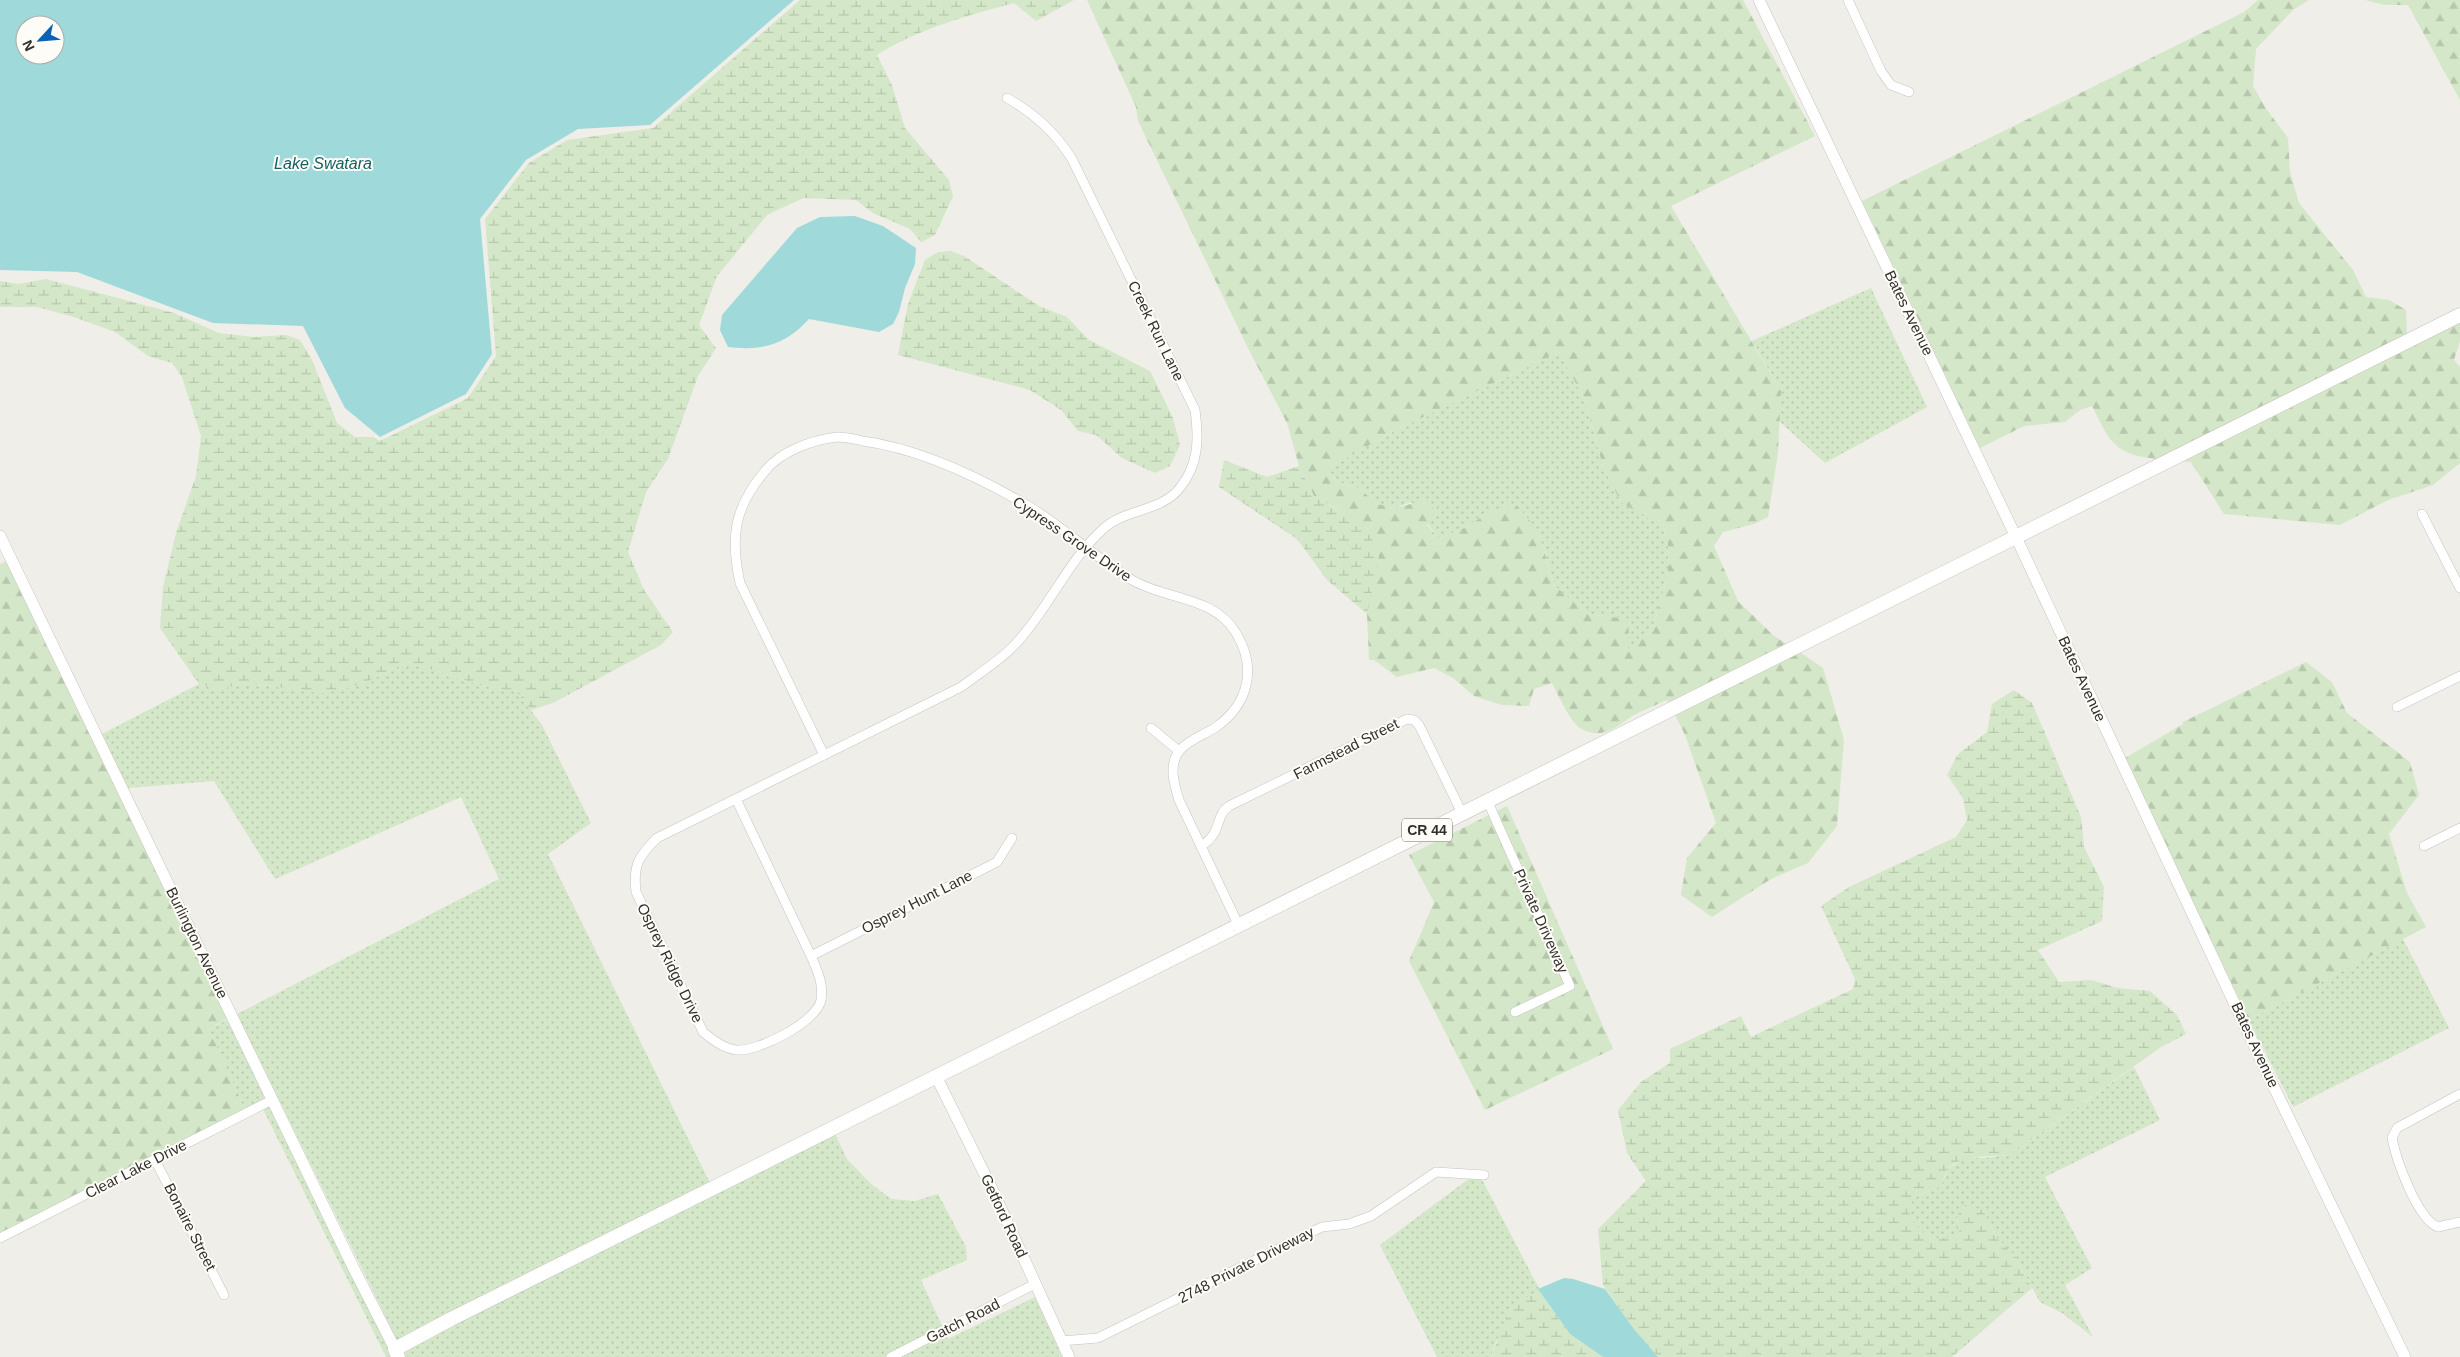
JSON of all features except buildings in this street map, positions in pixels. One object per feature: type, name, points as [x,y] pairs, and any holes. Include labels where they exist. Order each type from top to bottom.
[{"type":"main road","name":"CR 44","points":[[397,1353],[576,1256],[2460,314]]},
{"type":"street","name":"Bates Avenue","points":[[1759,0],[2015,535],[2267,1073],[2405,1357]]},
{"type":"street","points":[[1848,0],[1881,71],[1891,85],[1909,92]]},
{"type":"street","name":"Creek Run Lane","points":[[1007,98],[1032,112],[1060,138],[1195,410],[1199,438],[1194,463],[1179,490],[1157,505],[1116,520],[1103,529],[1087,546]]},
{"type":"street","name":"Cypress Grove Drive","points":[[824,755],[740,583],[734,554],[737,522],[747,493],[767,468],[788,452],[814,442],[839,437],[884,444],[960,470],[1030,508],[1087,546],[1119,572],[1143,586],[1204,605],[1223,616],[1236,632],[1246,653],[1249,676],[1244,695],[1233,713],[1179,751]]},
{"type":"street","points":[[2422,514],[2460,588]]},
{"type":"street","name":"Burlington Avenue","points":[[0,536],[272,1100],[397,1353]]},
{"type":"street","name":"Osprey Ridge Drive","points":[[736,799],[811,956],[820,980],[821,1001],[810,1018],[758,1048],[736,1050],[718,1044],[703,1032],[636,892],[634,872],[642,854],[657,838],[961,687],[991,666],[1020,639],[1087,546]]},
{"type":"street","points":[[2397,706],[2460,676]]},
{"type":"street","name":"Farmstead Street","points":[[1201,846],[1214,836],[1222,814],[1227,808],[1407,718],[1418,723],[1462,813]]},
{"type":"street","points":[[1151,728],[1179,751],[1174,764],[1174,782],[1179,800],[1238,924]]},
{"type":"street","name":"Private Driveway","points":[[1487,800],[1570,986],[1515,1012]]},
{"type":"street","points":[[2424,846],[2460,828]]},
{"type":"street","name":"Osprey Hunt Lane","points":[[811,956],[997,862],[1012,838]]},
{"type":"street","name":"Getford Road","points":[[936,1076],[1069,1357]]},
{"type":"street","points":[[2460,1094],[2402,1124],[2397,1128],[2392,1138],[2400,1166],[2428,1221],[2438,1227],[2460,1222]]},
{"type":"street","name":"Clear Lake Drive","points":[[0,1238],[272,1100]]},
{"type":"street","name":"Bonaire Street","points":[[155,1160],[224,1295]]},
{"type":"street","name":"2748 Private Driveway","points":[[1061,1341],[1098,1338],[1322,1227],[1349,1224],[1371,1216],[1436,1172],[1484,1175]]},
{"type":"street","name":"Gatch Road","points":[[890,1357],[1035,1284]]},
{"type":"green space","points":[[800,0],[1074,0],[1036,21],[1014,3],[961,18],[925,31],[877,55],[892,85],[905,128],[949,180],[953,196],[935,235],[921,242],[910,229],[873,213],[856,200],[803,198],[767,215],[717,276],[699,325],[716,348],[698,376],[668,459],[646,492],[628,552],[644,590],[673,632],[661,645],[553,703],[531,710],[517,692],[480,685],[408,662],[360,685],[321,693],[246,683],[216,690],[199,684],[160,628],[163,587],[176,533],[196,476],[201,436],[182,377],[172,363],[148,356],[115,332],[74,317],[37,307],[0,307],[0,281],[18,284],[46,279],[174,313],[219,333],[254,337],[286,335],[300,340],[312,360],[337,423],[355,437],[373,437],[380,441],[468,398],[496,356],[485,219],[529,163],[567,140],[653,128]]},
{"type":"green space","points":[[1087,0],[1743,0],[1815,136],[1671,206],[1781,391],[1778,453],[1768,517],[1754,524],[1723,532],[1714,546],[1738,601],[1774,636],[1788,645],[1669,704],[1667,700],[1632,716],[1614,728],[1602,733],[1588,732],[1576,725],[1552,683],[1534,689],[1529,706],[1502,705],[1474,696],[1453,678],[1434,668],[1397,677],[1374,660],[1369,660],[1367,614],[1370,596],[1339,510],[1314,496],[1299,466],[1287,423],[1248,348],[1138,121],[1136,107]],"holes":[[[1559,352],[1585,400],[1603,467],[1621,502],[1645,517],[1661,521],[1668,540],[1668,574],[1652,631],[1628,651],[1629,619],[1587,614],[1554,585],[1538,530],[1516,505],[1493,510],[1464,528],[1439,539],[1427,525],[1436,514],[1428,499],[1393,509],[1376,503],[1359,488],[1338,482],[1325,470],[1398,429]]]},
{"type":"green space","points":[[2258,0],[2309,0],[2293,10],[2256,49],[2253,86],[2267,110],[2288,138],[2290,172],[2299,203],[2353,270],[2366,297],[2389,300],[2406,310],[2407,335],[2159,459],[2133,454],[2116,445],[2104,430],[2092,406],[2080,410],[2065,422],[2024,426],[1980,448],[1862,201],[2244,12]]},
{"type":"green space","points":[[2365,0],[2460,0],[2460,100],[2408,5],[2385,5]]},
{"type":"green space","points":[[950,251],[964,256],[1039,306],[1067,317],[1089,340],[1150,371],[1173,418],[1180,445],[1170,466],[1155,473],[1122,458],[1096,435],[1078,431],[1061,410],[1030,390],[898,355],[908,304],[925,260],[938,252]]},
{"type":"green space","points":[[1871,288],[1927,407],[1825,463],[1779,421],[1781,391],[1752,341]]},
{"type":"green space","points":[[2460,322],[2460,341],[2454,360],[2460,367],[2460,463],[2433,485],[2388,500],[2340,525],[2224,514],[2191,462],[2179,461]]},
{"type":"green space","points":[[1559,352],[1585,400],[1603,467],[1645,517],[1661,521],[1668,541],[1668,574],[1652,631],[1627,652],[1629,619],[1587,614],[1568,600],[1554,585],[1538,530],[1493,510],[1464,528],[1439,539],[1411,502],[1393,509],[1376,503],[1359,488],[1338,482],[1325,470],[1398,429]]},
{"type":"green space","points":[[1224,460],[1267,477],[1299,466],[1314,496],[1367,527],[1379,556],[1367,614],[1327,580],[1297,539],[1219,487]]},
{"type":"green space","points":[[6,561],[227,1019],[209,1029],[246,1112],[0,1239],[0,564]]},
{"type":"green space","points":[[1798,651],[1823,668],[1844,740],[1837,826],[1808,863],[1771,879],[1712,917],[1681,895],[1687,858],[1716,823],[1685,735],[1674,713]]},
{"type":"green space","points":[[408,662],[480,685],[517,692],[542,725],[591,823],[548,854],[710,1183],[398,1342],[237,1014],[499,879],[461,797],[275,879],[214,781],[128,788],[102,734],[199,684],[216,690],[246,683],[321,693],[360,685]]},
{"type":"green space","points":[[2306,662],[2332,682],[2347,713],[2410,762],[2419,795],[2389,834],[2407,893],[2426,927],[2249,1020],[2125,758],[2183,724],[2183,722]]},
{"type":"green space","points":[[2014,690],[2032,703],[2081,817],[2084,847],[2104,887],[2102,921],[2038,950],[2059,982],[2091,980],[2118,988],[2150,991],[2177,1015],[2186,1034],[2161,1047],[2010,1155],[1961,1160],[1948,1170],[1941,1186],[1915,1197],[1908,1210],[1922,1232],[1934,1238],[1960,1236],[1957,1219],[1961,1204],[1983,1210],[1995,1235],[2015,1256],[2032,1288],[1952,1357],[1658,1357],[1634,1329],[1603,1285],[1598,1229],[1646,1181],[1627,1153],[1618,1110],[1641,1082],[1670,1063],[1670,1049],[1741,1016],[1751,1037],[1853,989],[1855,979],[1821,906],[1849,887],[1956,837],[1967,820],[1963,798],[1947,775],[1958,754],[1987,732],[1992,704]]},
{"type":"green space","points":[[1507,806],[1613,1049],[1485,1110],[1409,961],[1434,902],[1409,855]]},
{"type":"green space","points":[[2403,939],[2449,1028],[2293,1107],[2249,1020]]},
{"type":"green space","points":[[227,1020],[392,1357],[386,1357],[261,1105],[246,1112],[209,1029]]},
{"type":"green space","points":[[2134,1067],[2160,1120],[2045,1177],[2092,1268],[2065,1285],[2093,1337],[2062,1313],[2040,1302],[2015,1256],[1995,1235],[1983,1210],[1957,1219],[1960,1236],[1934,1238],[1928,1236],[1917,1227],[1907,1210],[1915,1197],[1941,1186],[1948,1169],[1966,1157],[1983,1158],[2010,1155]]},
{"type":"green space","points":[[834,1132],[847,1159],[870,1183],[891,1199],[915,1201],[938,1194],[966,1247],[967,1260],[921,1280],[948,1339],[1035,1297],[1062,1357],[405,1357],[402,1352],[404,1350]]},
{"type":"green space","points":[[1478,1172],[1543,1296],[1532,1294],[1496,1341],[1491,1357],[1437,1357],[1380,1245]]},
{"type":"green space","points":[[1532,1294],[1543,1296],[1570,1334],[1603,1357],[1491,1357],[1510,1308]]},
{"type":"water","name":"Lake Swatara","points":[[0,0],[794,0],[650,125],[578,129],[526,160],[480,219],[492,354],[466,394],[380,437],[345,408],[303,326],[213,323],[77,272],[0,270]]},
{"type":"water","points":[[855,216],[883,226],[916,248],[915,264],[905,288],[899,312],[893,324],[879,332],[809,319],[791,335],[773,344],[752,348],[728,347],[720,330],[722,315],[797,228],[820,217]]},
{"type":"water","points":[[1564,1278],[1605,1289],[1634,1329],[1658,1357],[1603,1357],[1570,1334],[1538,1289]]}]
